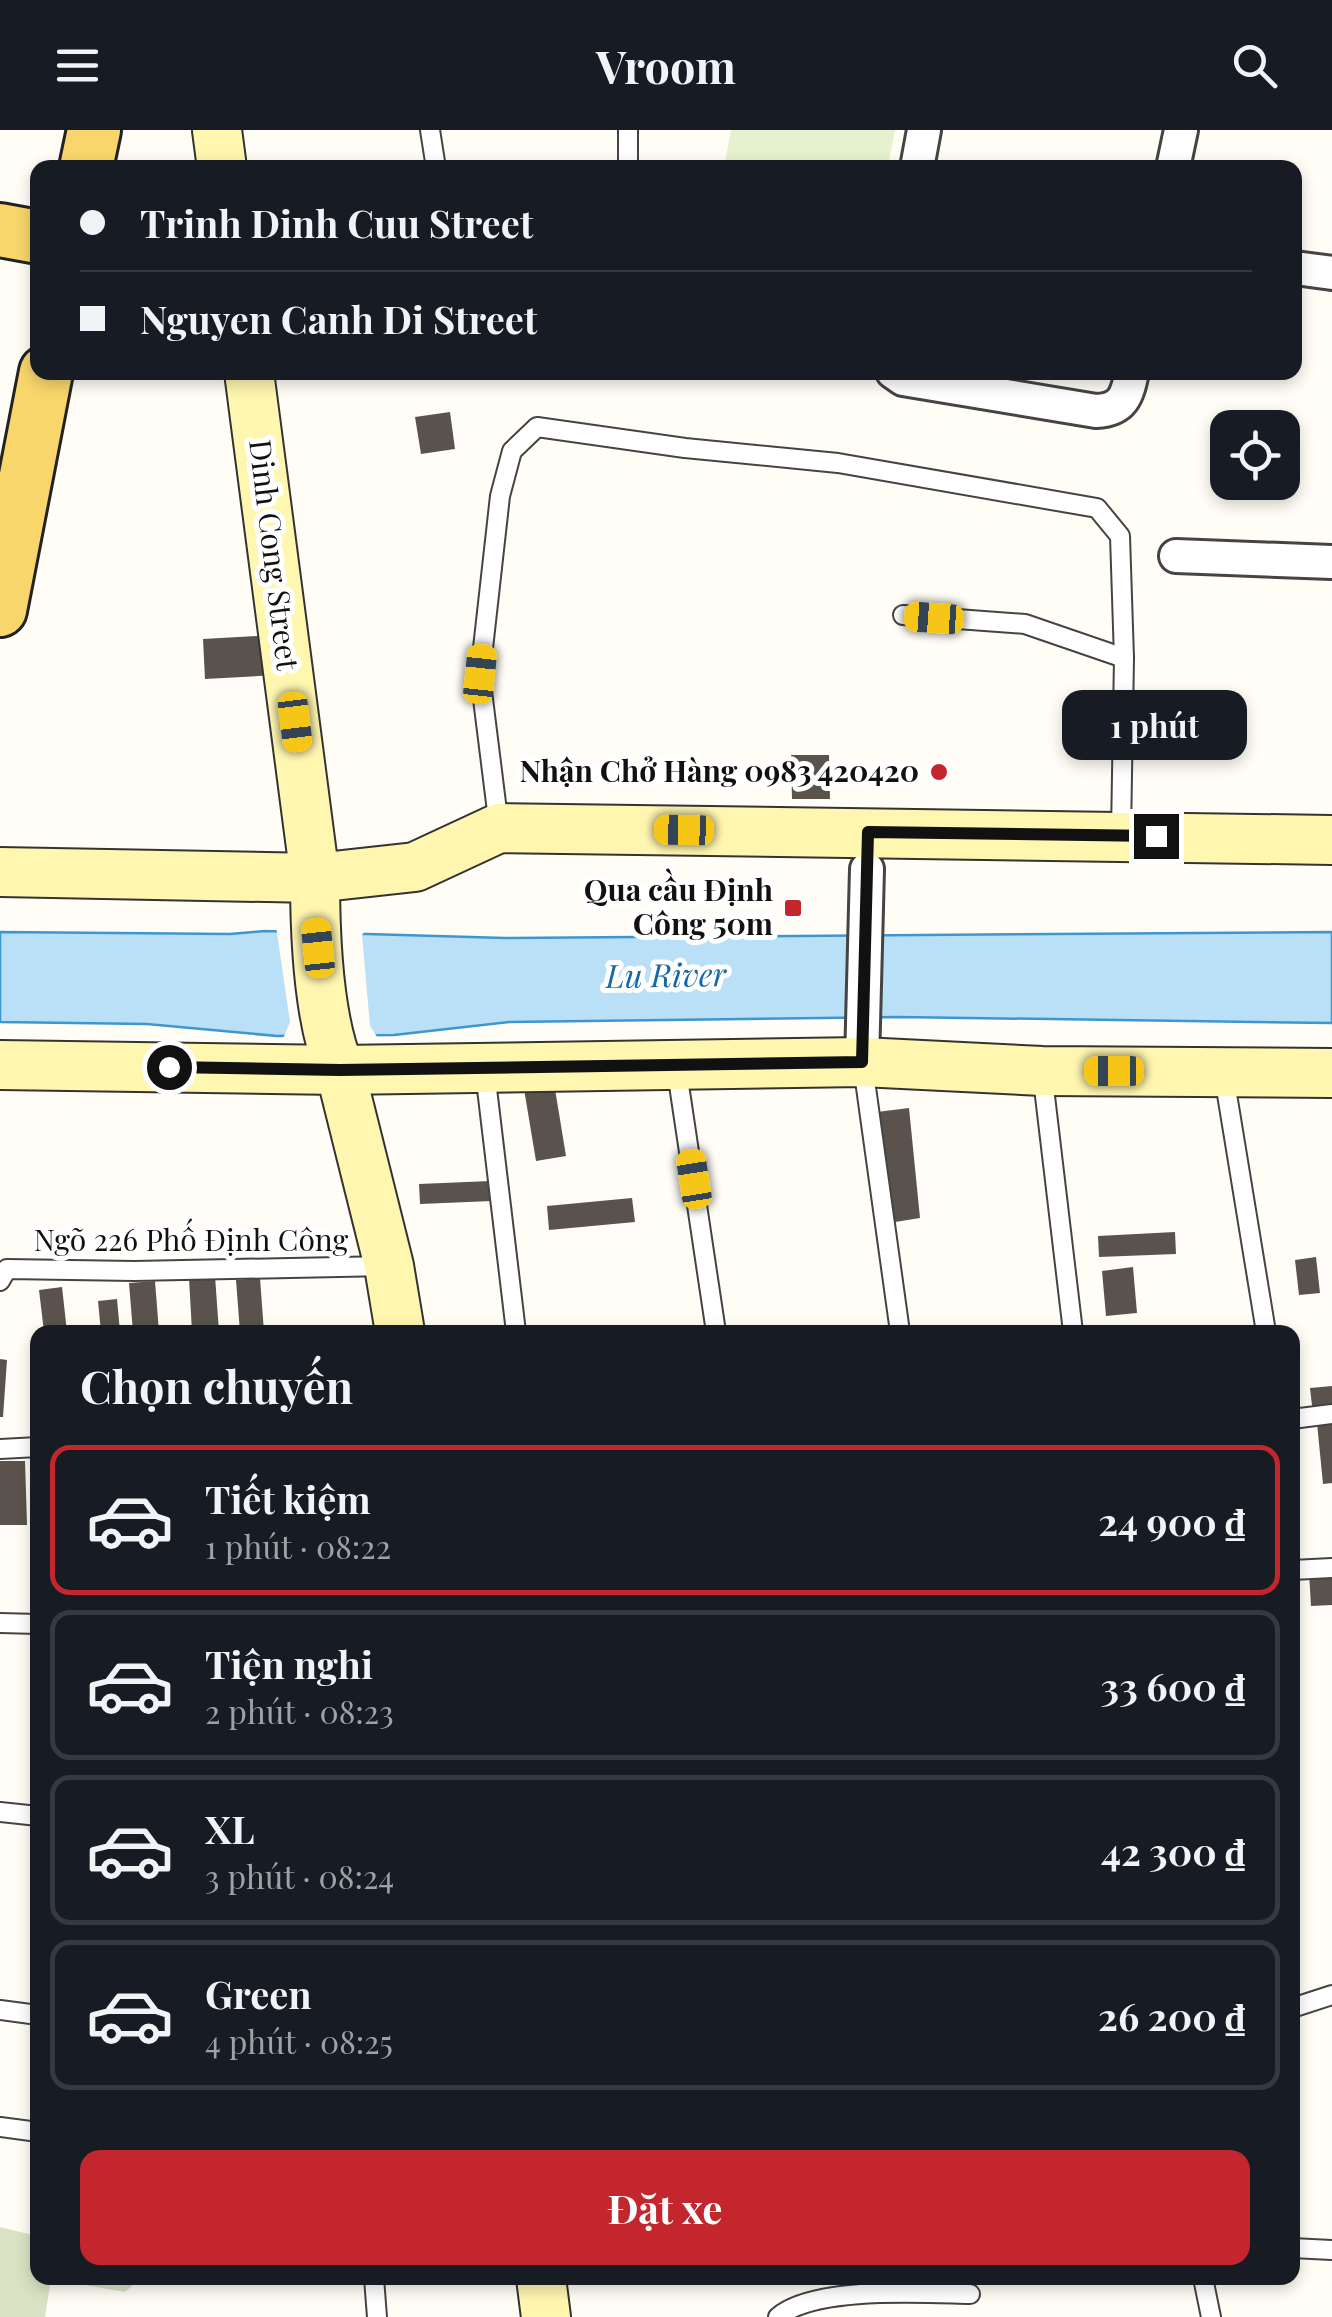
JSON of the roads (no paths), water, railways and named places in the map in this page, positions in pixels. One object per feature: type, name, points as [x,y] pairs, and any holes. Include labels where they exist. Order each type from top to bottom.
[{"type":"main road","points":[[88,160],[94,130]]},
{"type":"main road","points":[[217,130],[221,160]]},
{"type":"main road","points":[[0,230],[30,236]]},
{"type":"main road","points":[[0,610],[44,380]]},
{"type":"main road","name":"Dinh Cong Street","points":[[251,380],[334,1057]]},
{"type":"main road","points":[[0,872],[315,897],[414,867],[499,828],[867,868],[1121,835],[1332,840]]},
{"type":"main road","points":[[0,1065],[334,1057],[485,1066],[676,1064],[863,1045],[1042,1071],[1332,1073]]},
{"type":"main road","points":[[334,1057],[389,1266],[399,1325]]},
{"type":"main road","points":[[542,2285],[546,2317]]},
{"type":"street","points":[[918,160],[924,130]]},
{"type":"street","points":[[1175,160],[1181,130]]},
{"type":"street","points":[[1302,269],[1332,273]]},
{"type":"street","points":[[903,380],[1096,411],[1121,404],[1130,380]]},
{"type":"street","points":[[1176,556],[1332,562]]},
{"type":"street","points":[[863,1045],[867,868]]},
{"type":"lane","points":[[430,130],[435,160]]},
{"type":"lane","points":[[628,130],[628,160]]},
{"type":"lane","points":[[499,828],[480,674],[500,496],[512,451],[538,427],[685,448],[838,462],[1098,508],[1120,536],[1124,658],[1121,835]]},
{"type":"lane","points":[[903,615],[1025,624],[1124,658]]},
{"type":"lane","points":[[863,1045],[899,1325]]},
{"type":"lane","points":[[676,1064],[715,1325]]},
{"type":"lane","points":[[485,1066],[515,1325]]},
{"type":"lane","points":[[1042,1071],[1072,1325]]},
{"type":"lane","points":[[1223,1071],[1265,1325]]},
{"type":"lane","name":"Ngõ 226 Phố Định Công","points":[[0,1281],[7,1269],[389,1266]]},
{"type":"lane","points":[[1300,1418],[1332,1414]]},
{"type":"lane","points":[[0,1449],[30,1447]]},
{"type":"lane","points":[[1300,1570],[1332,1568]]},
{"type":"lane","points":[[0,1623],[30,1624]]},
{"type":"lane","points":[[0,1812],[30,1815]]},
{"type":"lane","points":[[1300,2005],[1332,1995]]},
{"type":"lane","points":[[0,2010],[30,2014]]},
{"type":"lane","points":[[0,2127],[30,2131]]},
{"type":"lane","points":[[1300,2248],[1332,2250]]},
{"type":"lane","points":[[375,2285],[377,2317]]},
{"type":"lane","points":[[1205,2285],[1211,2317]]},
{"type":"lane","points":[[778,2317],[848,2286],[970,2294]]},
{"type":"water","name":"Lu River","points":[[264,931],[505,938],[1332,932],[1332,1023],[899,1017],[509,1022],[394,1035],[277,1036],[147,1024],[0,1022],[0,932]]},
{"type":"place","name":"Nhận Chở Hàng 0983 420420","points":[[939,772]]},
{"type":"place","name":"Qua cầu Định Công 50m","points":[[793,908]]}]
